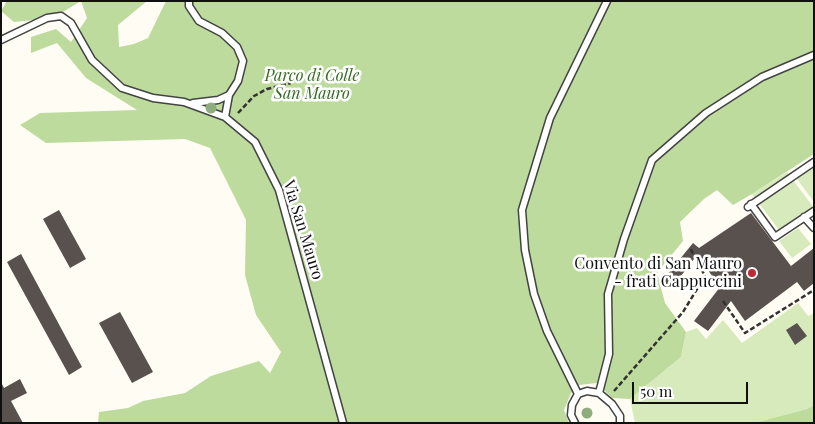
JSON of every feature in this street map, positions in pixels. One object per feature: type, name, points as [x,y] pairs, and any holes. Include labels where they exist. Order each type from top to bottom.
[{"type":"lane","points":[[189,1],[189,6],[199,21],[222,33],[237,47],[243,61],[238,82],[229,96],[227,119]]},
{"type":"lane","points":[[578,394],[547,331],[534,294],[525,250],[522,210],[550,118],[607,1]]},
{"type":"lane","name":"Via San Mauro","points":[[1,40],[47,18],[61,16],[71,23],[92,60],[122,88],[153,98],[184,102],[227,119],[255,142],[279,190],[343,423]]},
{"type":"lane","points":[[599,393],[609,354],[608,294],[624,239],[652,160],[706,113],[762,77],[814,56]]},
{"type":"lane","points":[[184,102],[202,103],[229,96]]},
{"type":"lane","points":[[814,162],[750,206],[775,237],[814,211]]},
{"type":"lane","points":[[804,218],[814,228]]},
{"type":"lane","points":[[575,423],[571,415],[572,405],[578,394],[587,391],[599,393],[620,416],[620,423]]},
{"type":"path","points":[[227,119],[254,96],[267,89],[291,82]]},
{"type":"path","points":[[606,400],[683,312],[705,276],[690,248]]},
{"type":"path","points":[[723,301],[745,333],[814,290]]},
{"type":"green space","points":[[7,1],[81,1],[53,18],[14,22],[1,11]]},
{"type":"green space","name":"Parco di Colle San Mauro","points":[[81,1],[147,1],[118,25],[119,47],[134,44],[148,38],[166,1],[814,1],[814,154],[733,205],[717,190],[704,199],[680,222],[683,241],[657,273],[665,303],[686,332],[681,357],[630,399],[612,398],[597,383],[579,385],[571,393],[564,410],[569,423],[98,423],[99,412],[128,408],[143,401],[185,393],[211,376],[259,361],[270,373],[281,352],[256,315],[245,275],[246,220],[210,148],[185,139],[46,143],[20,125],[40,113],[137,110],[86,78],[57,43],[31,53],[31,37],[56,29],[71,42],[87,18]]},
{"type":"green space","points":[[814,166],[814,202],[797,179]]},
{"type":"green space","points":[[787,172],[814,208],[779,230],[752,194]]},
{"type":"green space","points":[[798,228],[811,244],[792,258],[779,241]]},
{"type":"green space","points":[[798,303],[808,316],[814,313],[814,405],[807,409],[754,423],[635,423],[630,399],[681,357],[686,332],[697,328],[706,339],[723,320],[742,343]]},
{"type":"green space","points":[[814,405],[814,423],[754,423],[807,409]]},
{"type":"building","points":[[59,210],[86,259],[70,268],[43,219]]},
{"type":"building","name":"Convento di San Mauro - frati Cappuccini","points":[[751,213],[791,266],[814,248],[814,283],[804,291],[797,282],[745,321],[731,301],[708,331],[694,321],[720,287],[697,255],[671,289],[662,281],[693,243],[699,248]]},
{"type":"building","points":[[21,254],[82,367],[69,375],[7,262]]},
{"type":"building","points":[[120,312],[153,372],[132,383],[99,323]]},
{"type":"building","points":[[797,323],[807,336],[795,345],[786,330]]},
{"type":"building","points":[[20,379],[27,393],[11,401],[23,423],[1,423],[1,382],[4,388]]},
{"type":"place","name":"Convento di San Mauro - frati Cappuccini","points":[[752,273]]}]
